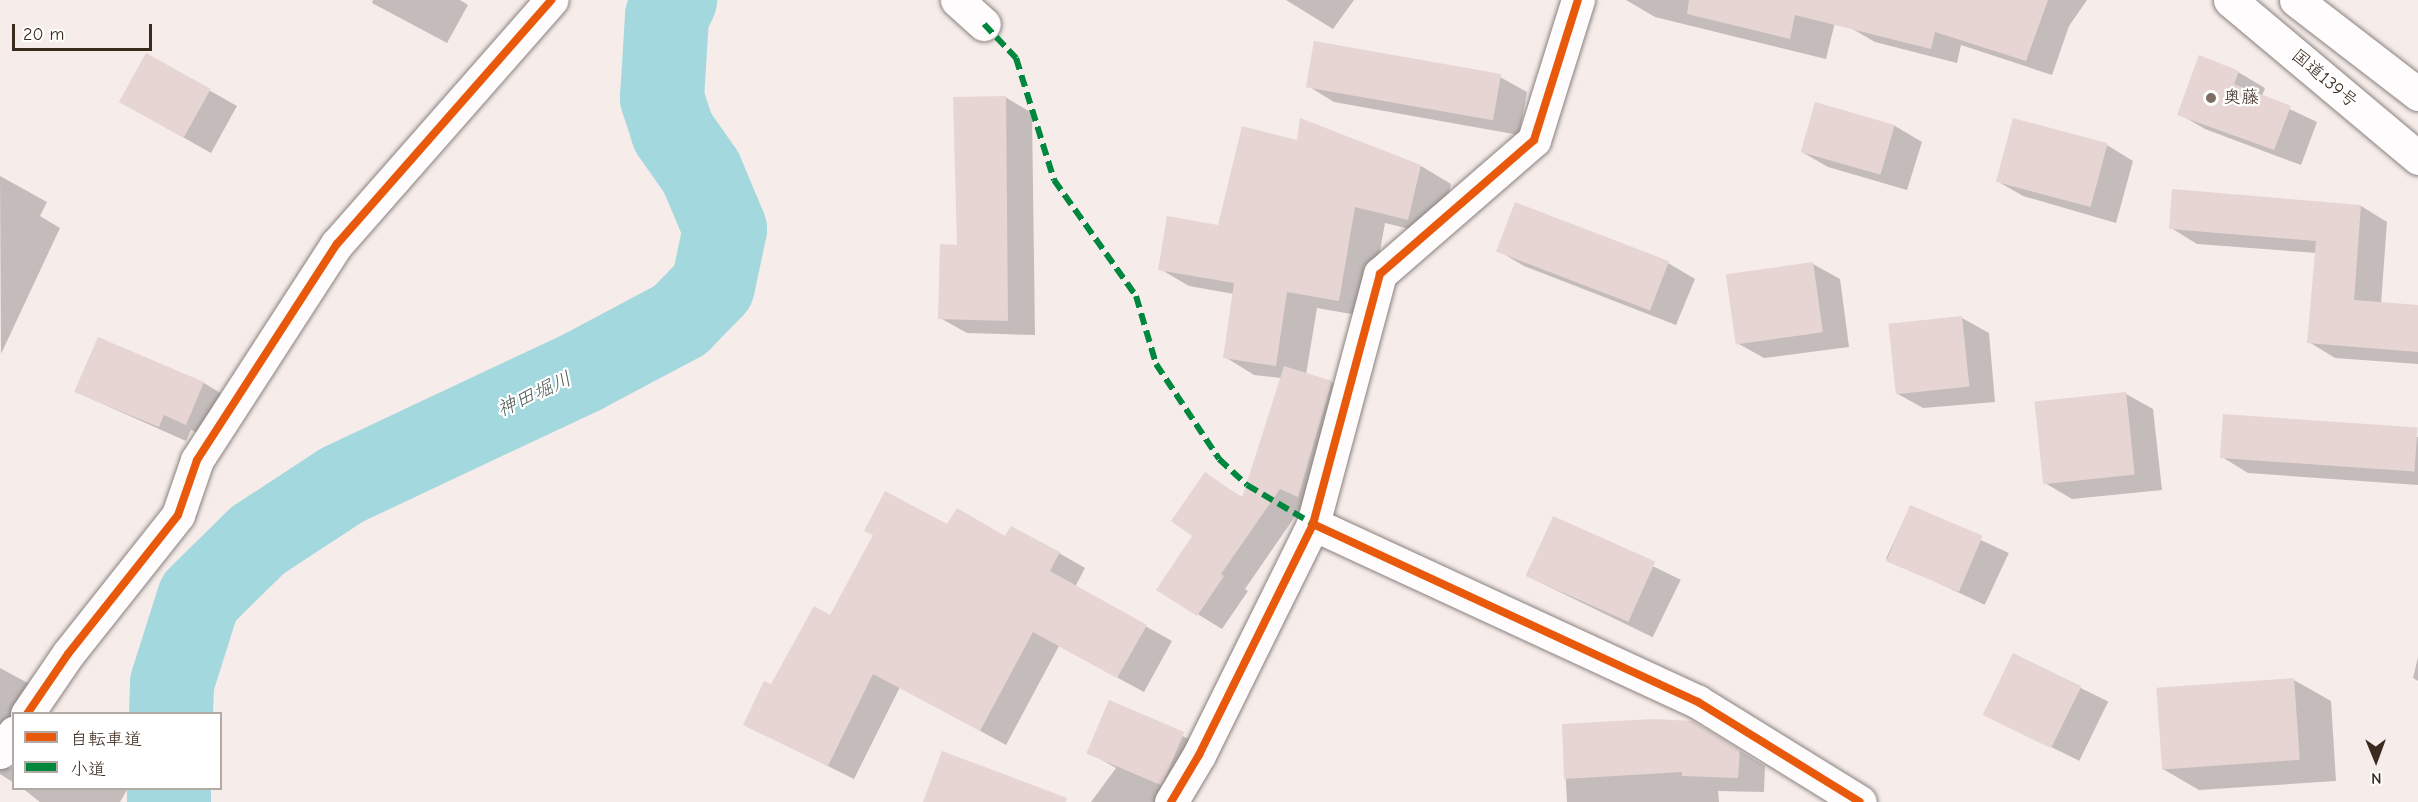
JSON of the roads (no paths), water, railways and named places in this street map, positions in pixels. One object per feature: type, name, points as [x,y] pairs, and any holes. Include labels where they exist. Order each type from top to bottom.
[{"type":"main road","points":[[28,712],[68,654],[178,515],[197,460],[337,244],[551,0]]},
{"type":"main road","points":[[957,0],[984,24]]},
{"type":"main road","points":[[1171,802],[1199,755],[1313,524],[1380,274],[1534,140],[1578,0]]},
{"type":"main road","name":"国道139号","points":[[2230,0],[2418,158]]},
{"type":"main road","points":[[2296,0],[2418,94]]},
{"type":"main road","points":[[1313,524],[1698,702],[1860,802]]},
{"type":"main road","points":[[0,752],[12,736]]},
{"type":"waterway","name":"神田堀川","points":[[171,712],[172,683],[199,598],[258,540],[342,485],[584,371],[680,320],[713,286],[725,229],[701,172],[673,132],[662,98],[667,16],[675,0]]},
{"type":"waterway","name":"神田堀川","points":[[169,790],[169,802]]},
{"type":"place","name":"奥藤","points":[[2211,98]]}]
